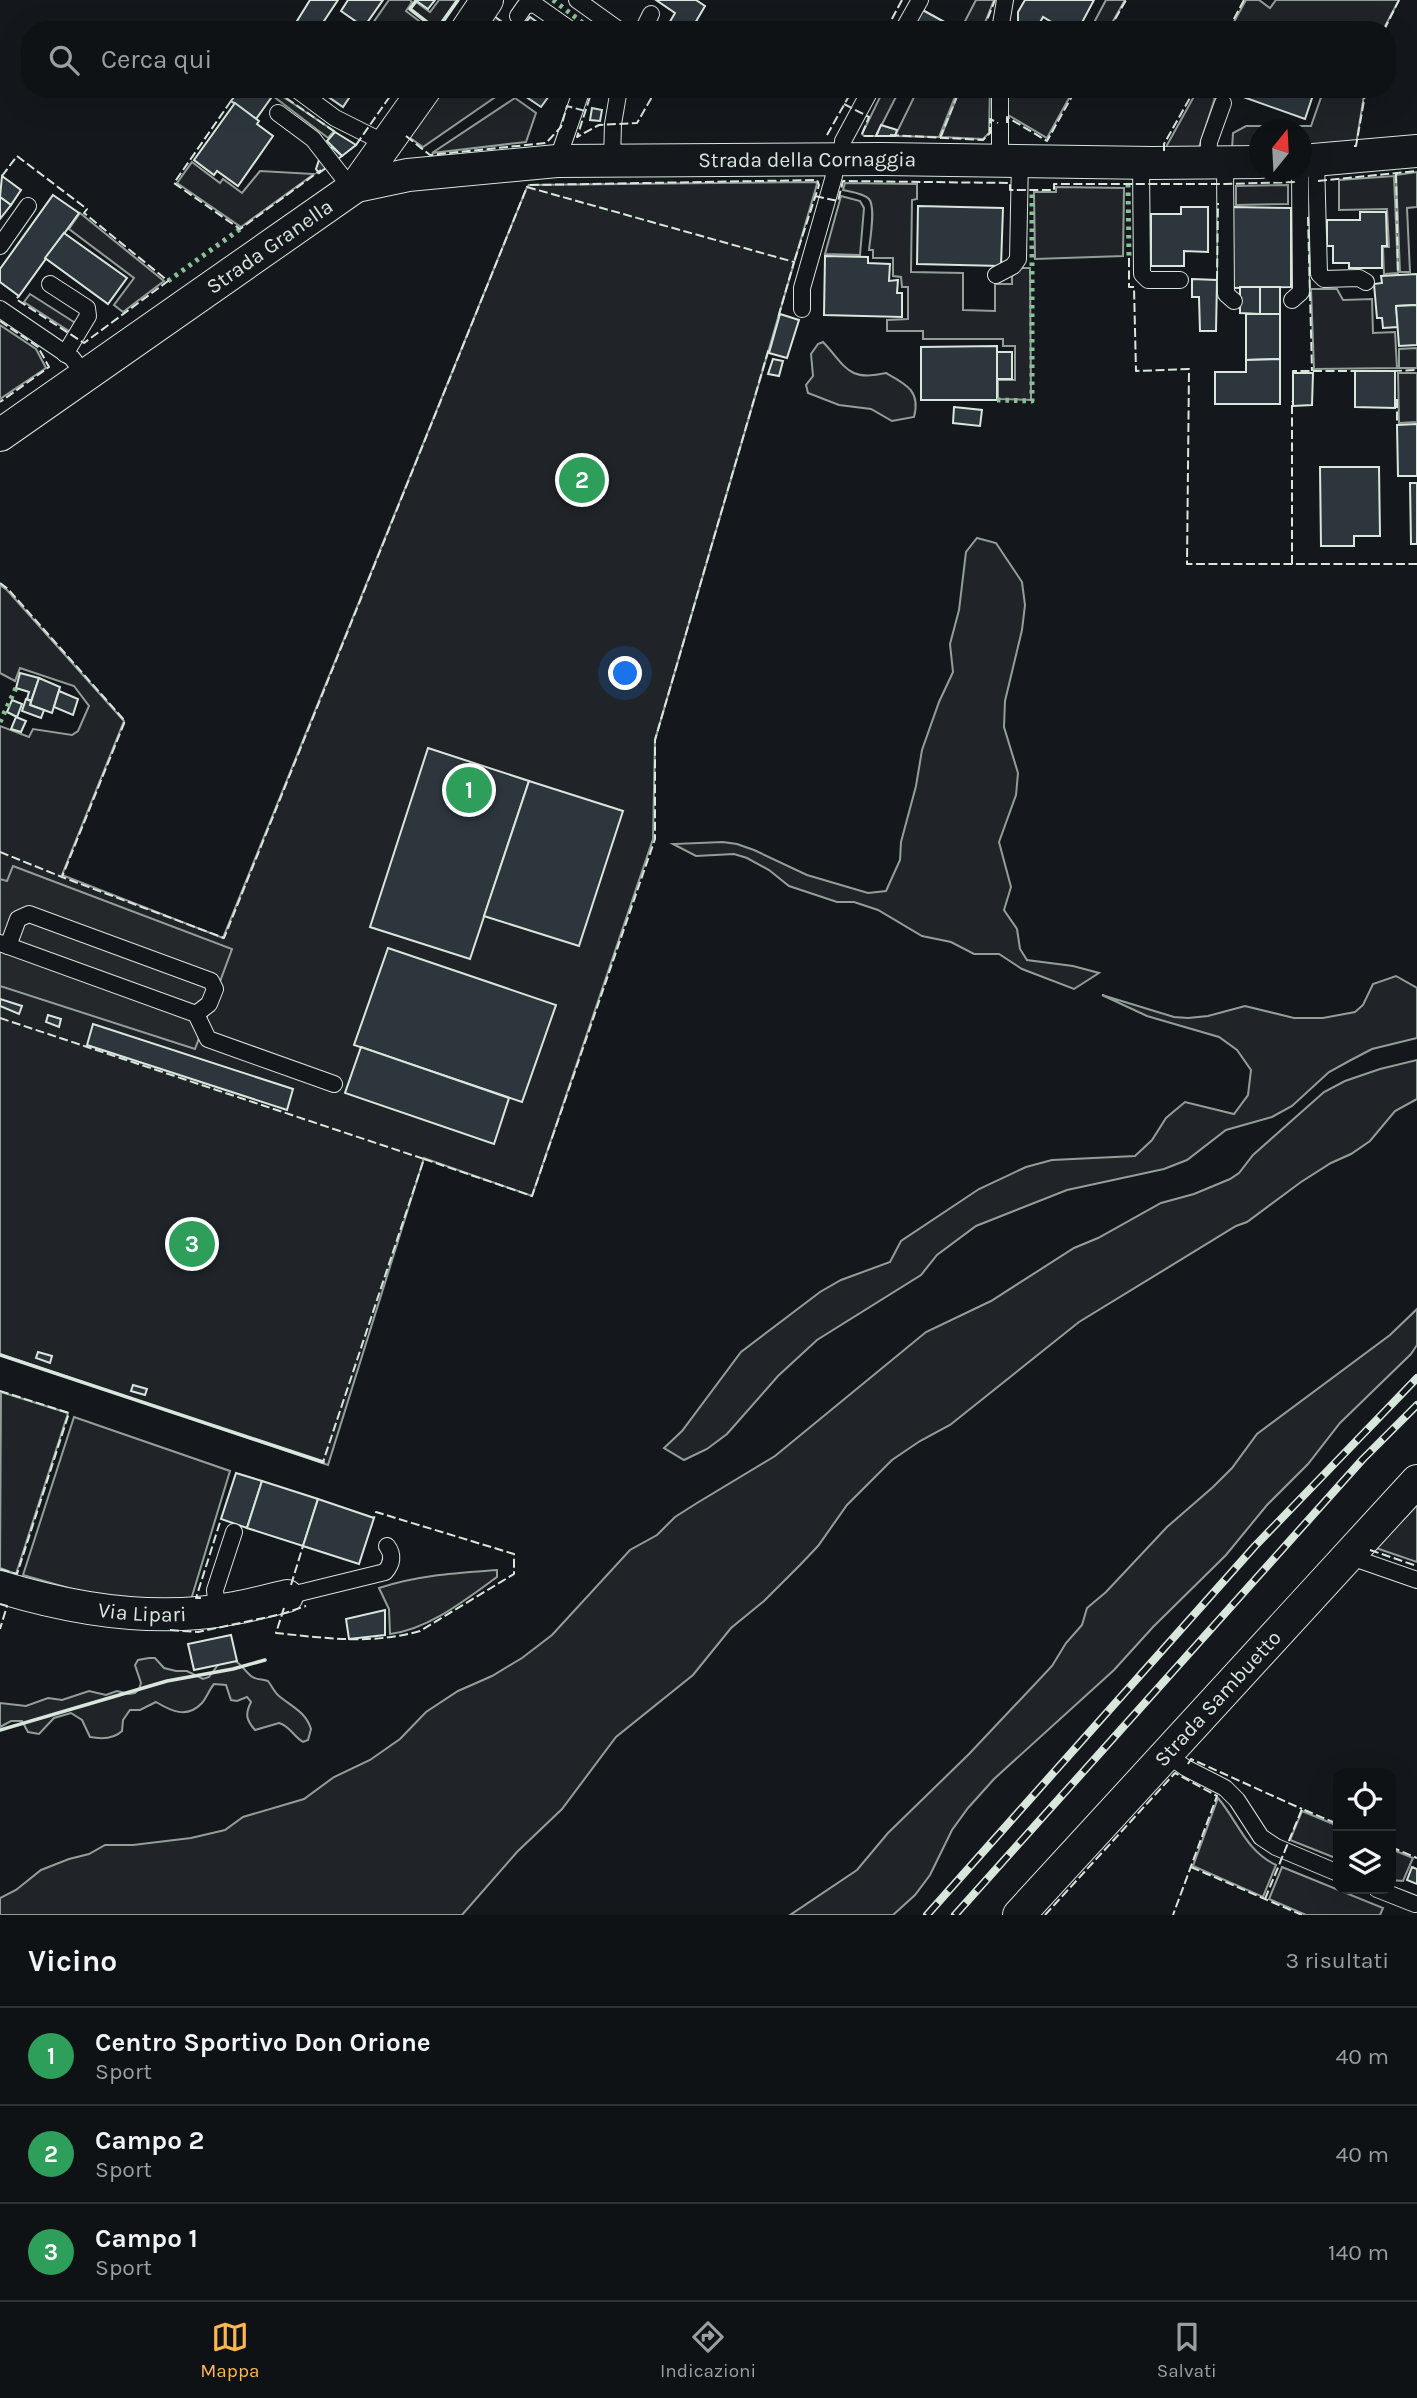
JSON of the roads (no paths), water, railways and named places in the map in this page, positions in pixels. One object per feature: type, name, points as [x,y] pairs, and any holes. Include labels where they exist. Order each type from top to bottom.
[{"type":"street","points":[[473,21],[487,0]]},
{"type":"street","name":"Strada Granella","points":[[0,435],[75,364],[354,187],[419,98]]},
{"type":"street","points":[[1312,163],[1417,151]]},
{"type":"street","name":"Strada della Cornaggia","points":[[354,187],[408,175],[557,161],[838,159],[1249,162]]},
{"type":"street","name":"Strada Sambuetto","points":[[1019,1915],[1417,1481]]},
{"type":"street","name":"Via Lipari","points":[[0,1587],[56,1603],[123,1613],[176,1614],[217,1611],[288,1596]]},
{"type":"lane","points":[[578,0],[607,21]]},
{"type":"lane","points":[[908,21],[920,0]]},
{"type":"lane","points":[[1002,21],[1005,0]]},
{"type":"lane","points":[[518,16],[525,6],[534,4],[558,21]]},
{"type":"lane","points":[[648,21],[651,14]]},
{"type":"lane","points":[[308,98],[335,118],[387,144]]},
{"type":"lane","points":[[557,161],[579,98]]},
{"type":"lane","points":[[612,160],[613,124],[617,98]]},
{"type":"lane","points":[[802,309],[802,288],[838,159],[844,141],[866,98]]},
{"type":"lane","points":[[996,275],[1013,266],[1018,259],[1010,160],[1001,98]]},
{"type":"lane","points":[[1223,103],[1209,142],[1217,163],[1226,294],[1234,301]]},
{"type":"lane","points":[[278,113],[313,139],[354,187]]},
{"type":"lane","points":[[1141,162],[1142,274],[1148,280],[1180,280]]},
{"type":"lane","points":[[1292,300],[1301,292],[1305,182]]},
{"type":"lane","points":[[1308,182],[1319,274],[1324,279],[1359,278],[1366,282]]},
{"type":"lane","points":[[0,246],[28,206]]},
{"type":"lane","points":[[0,309],[75,364],[89,316],[87,308],[50,284]]},
{"type":"lane","points":[[197,1014],[209,1004],[215,989],[211,981],[29,914],[18,919],[4,945],[197,1014],[208,1039],[334,1084]]},
{"type":"lane","points":[[217,1611],[215,1590],[234,1532]]},
{"type":"lane","points":[[288,1596],[385,1572],[392,1558],[387,1546]]},
{"type":"lane","points":[[1348,1556],[1417,1580]]},
{"type":"lane","points":[[1166,1754],[1186,1768],[1225,1788],[1237,1800],[1261,1837],[1276,1847],[1333,1871]]},
{"type":"lane","points":[[1390,1894],[1415,1904]]},
{"type":"railway","points":[[927,1915],[1255,1546],[1417,1378]]},
{"type":"railway","points":[[955,1915],[1363,1459],[1417,1405]]},
{"type":"place","name":"Campo 2","points":[[582,480]]},
{"type":"place","name":"Centro Sportivo Don Orione","points":[[469,790]]},
{"type":"place","name":"Campo 1","points":[[192,1244]]}]
